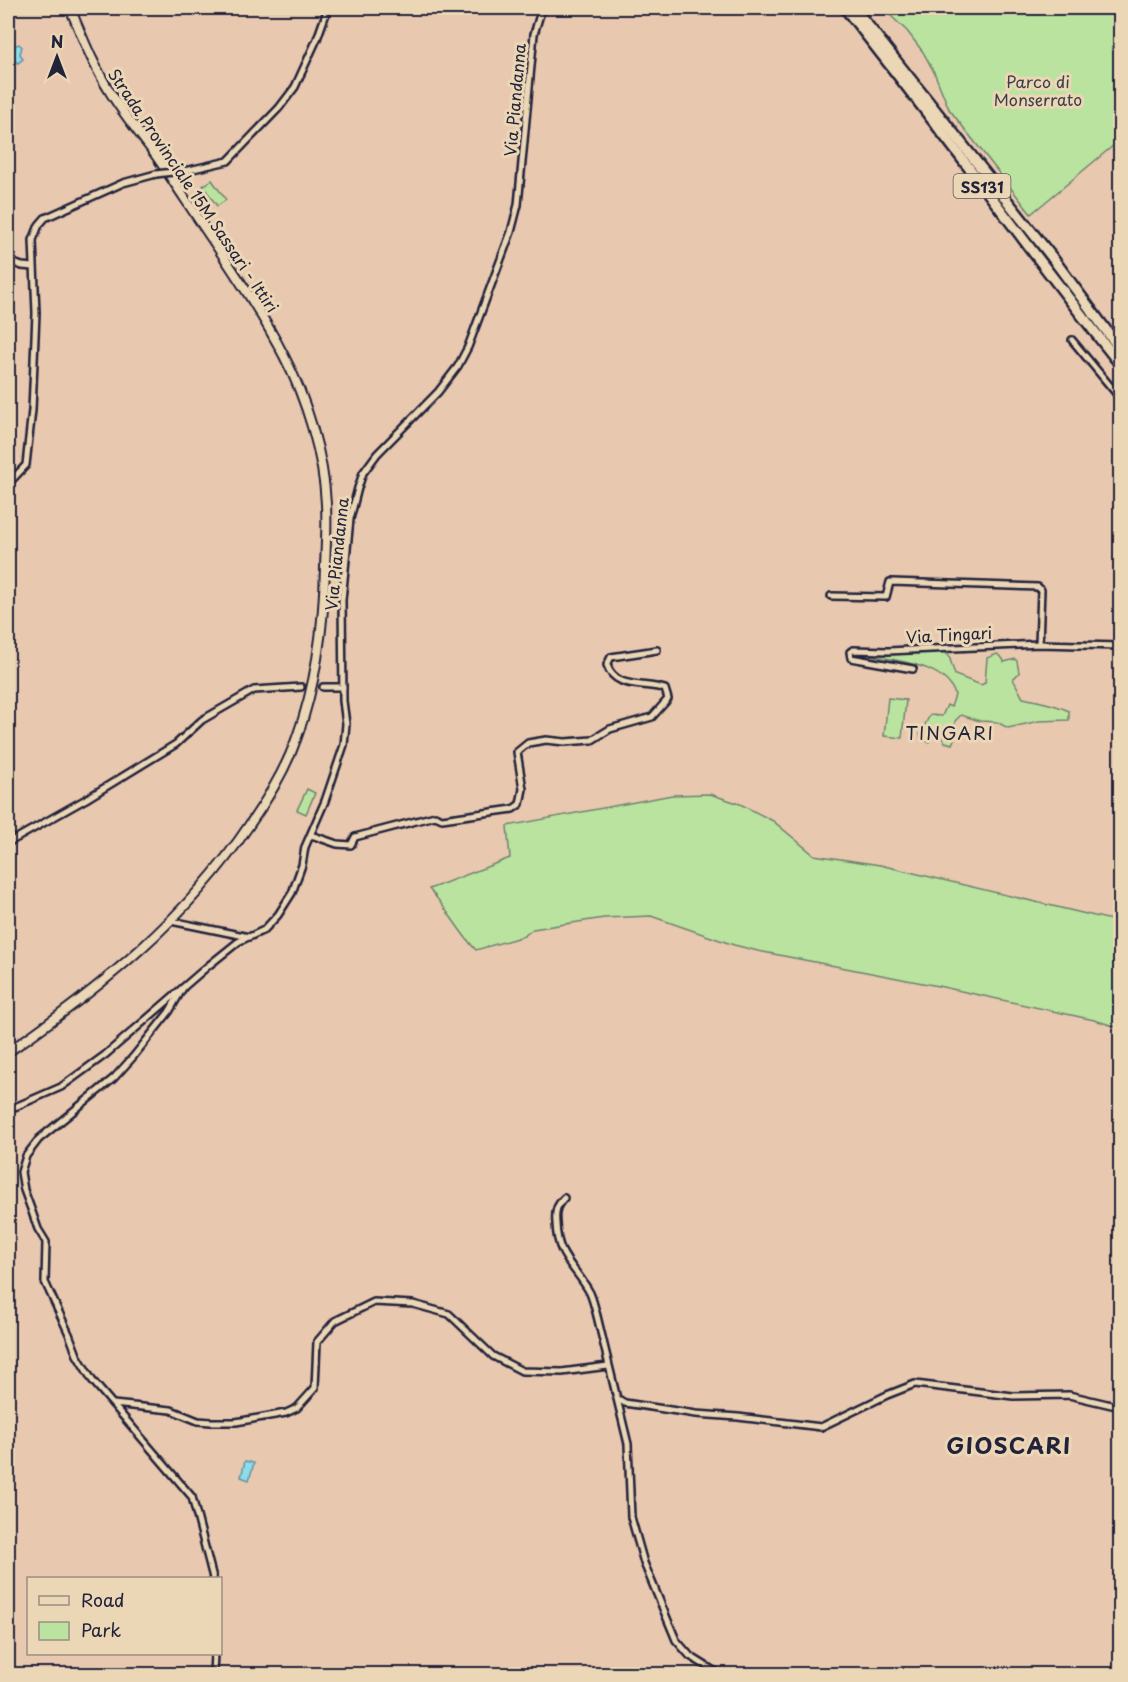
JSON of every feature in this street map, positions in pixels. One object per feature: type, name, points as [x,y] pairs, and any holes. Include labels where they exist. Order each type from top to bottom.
[{"type":"highway","name":"SS131","points":[[845,8],[884,56],[1041,265],[1120,364]]},
{"type":"highway","name":"SS131","points":[[856,8],[1120,349]]},
{"type":"main road","name":"Strada Provinciale 15M Sassari - Ittiri","points":[[8,1052],[86,996],[134,957],[198,893],[233,850],[287,764],[311,689],[324,618],[325,493],[323,472],[297,384],[285,357],[249,293],[155,154],[109,91],[70,8]]},
{"type":"street","points":[[8,484],[26,465],[30,438],[36,313],[33,240],[39,225],[45,218],[123,183],[156,174],[189,170],[228,161],[279,108],[295,87],[328,8]]},
{"type":"street","name":"Via Piandanna","points":[[8,1110],[61,1087],[105,1055],[238,942],[264,930],[278,915],[292,893],[302,865],[305,847],[344,745],[346,724],[343,687],[342,600],[350,519],[358,488],[363,473],[377,454],[438,392],[458,366],[468,347],[511,232],[518,206],[534,34],[542,8]]},
{"type":"street","points":[[8,261],[33,267]]},
{"type":"street","points":[[1072,340],[1120,398]]},
{"type":"street","points":[[831,596],[886,597],[892,582],[1033,586],[1041,590],[1040,644]]},
{"type":"street","name":"Via Tingari","points":[[913,669],[851,658],[850,652],[853,650],[888,651],[1040,644],[1120,646]]},
{"type":"street","points":[[311,835],[337,844],[351,845],[355,837],[435,816],[442,819],[513,809],[520,804],[523,789],[517,752],[528,743],[546,740],[565,742],[592,740],[610,729],[652,717],[661,708],[668,699],[665,689],[621,682],[610,673],[607,665],[611,657],[657,650]]},
{"type":"street","points":[[8,843],[176,744],[202,720],[254,690],[301,687]]},
{"type":"street","points":[[323,687],[343,687]]},
{"type":"street","points":[[171,921],[249,937]]},
{"type":"street","points":[[183,988],[169,1012],[133,1058],[114,1078],[39,1139],[26,1156],[21,1172],[27,1200],[38,1229],[46,1242],[45,1282],[77,1355],[92,1380],[192,1497],[213,1577]]},
{"type":"street","points":[[564,1198],[557,1205],[555,1212],[556,1236],[560,1251],[591,1296],[608,1355],[608,1366],[628,1444],[631,1517],[644,1563],[676,1640],[690,1656],[719,1674]]},
{"type":"street","points":[[112,1404],[171,1410],[198,1421],[211,1422],[236,1422],[286,1413],[297,1408],[315,1388],[317,1342],[335,1320],[374,1302],[413,1304],[449,1314],[493,1356],[522,1371],[562,1372],[608,1366]]},
{"type":"street","points":[[618,1399],[625,1403],[696,1414],[821,1427],[915,1384],[1012,1396],[1069,1395],[1120,1407]]},
{"type":"street","points":[[213,1674],[214,1655]]},
{"type":"green space","name":"Parco di Monserrato","points":[[890,8],[1120,8],[1120,140],[1031,214],[949,109],[923,52],[907,31],[890,15]]},
{"type":"green space","points":[[212,180],[226,200],[217,206],[203,186]]},
{"type":"green space","points":[[942,650],[949,656],[955,675],[981,685],[985,683],[987,658],[997,654],[1004,662],[1015,659],[1019,673],[1013,679],[1023,698],[1069,711],[1069,720],[1039,721],[1008,728],[997,722],[980,721],[961,715],[955,721],[956,735],[952,744],[945,742],[939,731],[936,731],[929,742],[922,740],[920,734],[930,715],[942,716],[947,705],[951,707],[955,695],[950,684],[941,676],[917,665],[866,654]]},
{"type":"green space","points":[[888,698],[906,700],[902,738],[884,736]]},
{"type":"green space","points":[[307,789],[315,793],[306,814],[297,810]]},
{"type":"green space","points":[[710,794],[740,804],[773,821],[814,855],[880,865],[1120,922],[1120,1028],[1094,1020],[938,986],[758,951],[651,916],[604,918],[533,929],[524,936],[476,950],[429,889],[510,858],[507,826],[672,795]]},
{"type":"water","points":[[19,44],[22,47],[20,54],[23,59],[18,63],[12,52]]},
{"type":"water","points":[[245,1461],[254,1463],[249,1480],[241,1477]]},
{"type":"tunnel","points":[[301,687],[323,687]]},
{"type":"district","name":"TINGARI","points":[[950,732]]},
{"type":"district","name":"GIOSCARI","points":[[1009,1444]]}]
